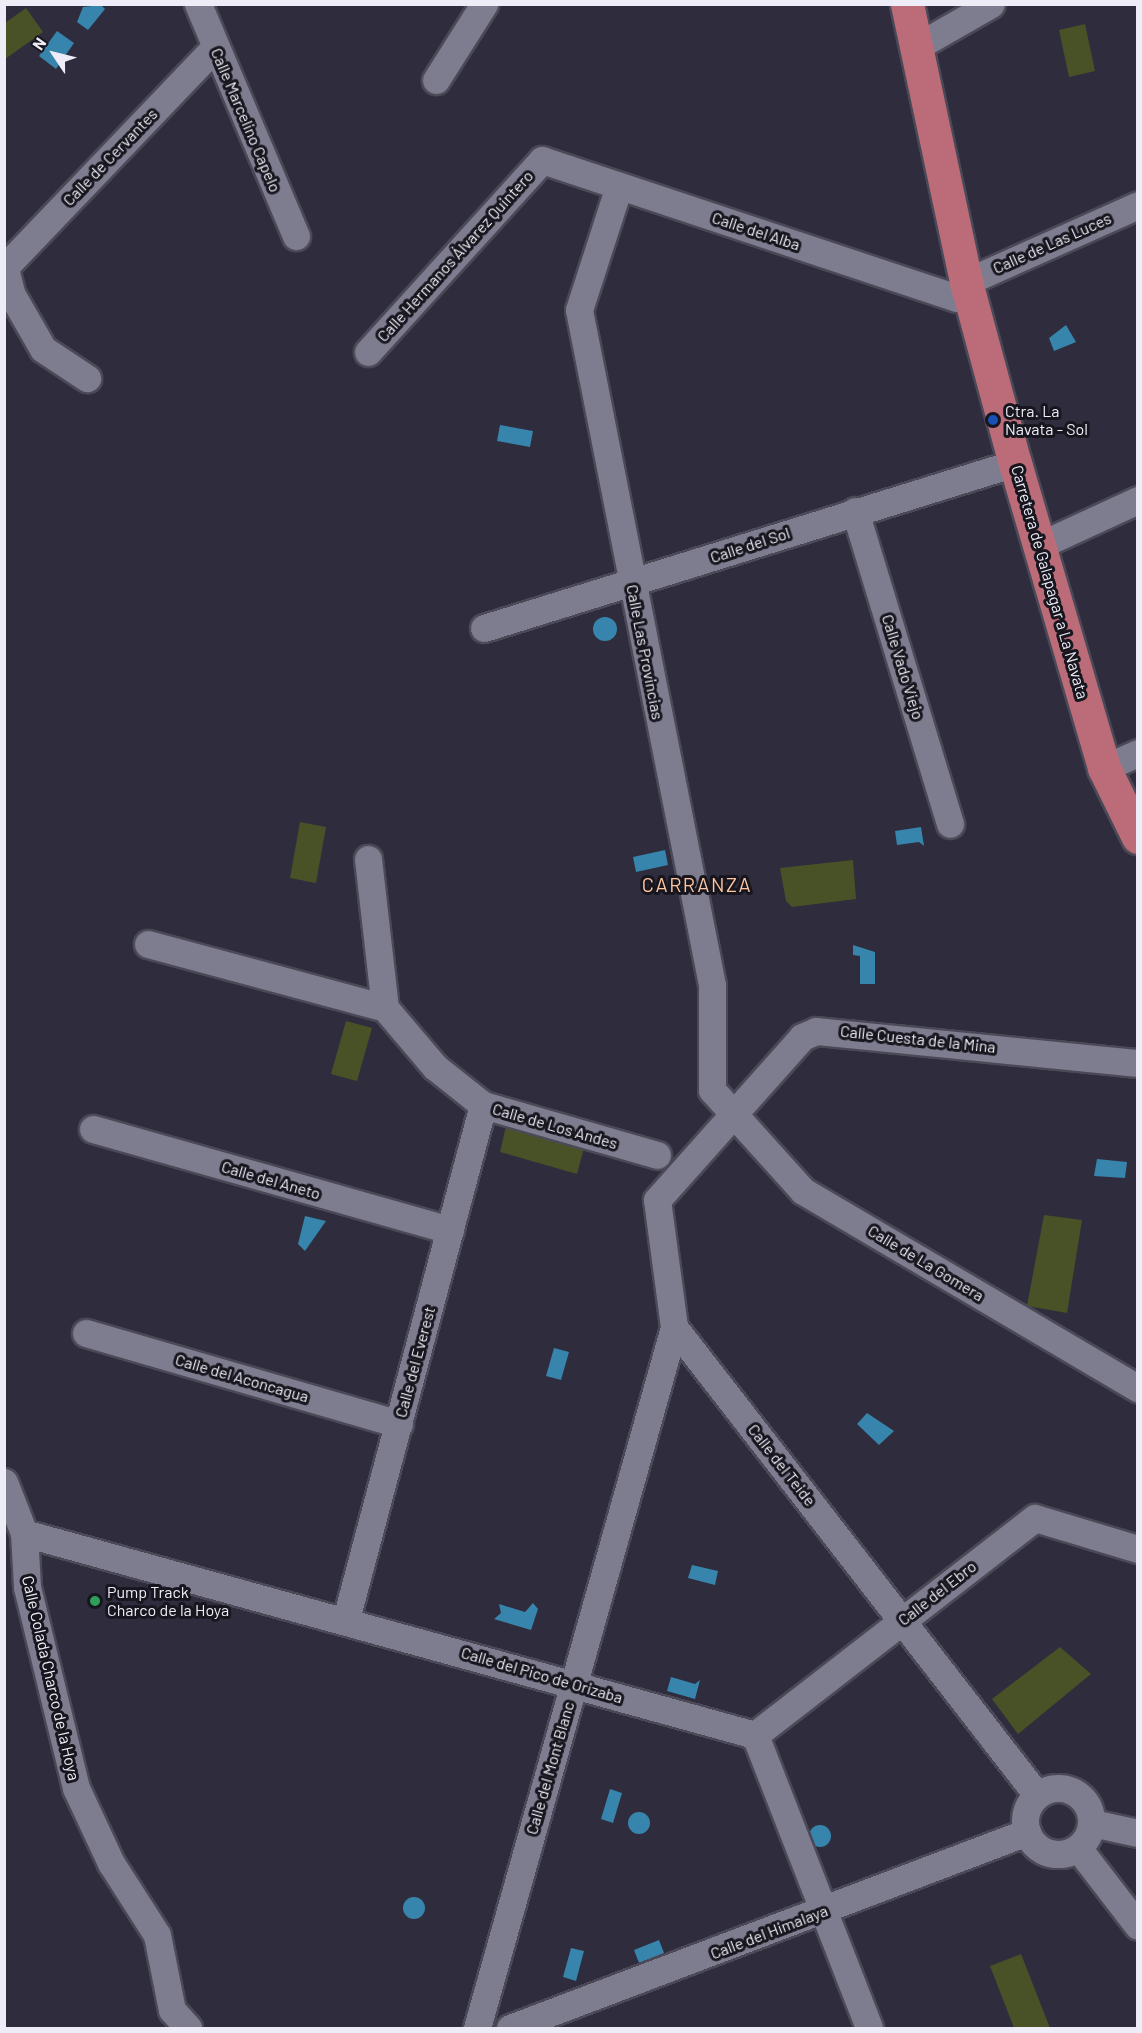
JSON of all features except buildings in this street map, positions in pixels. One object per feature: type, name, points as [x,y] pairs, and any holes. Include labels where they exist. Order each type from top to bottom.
[{"type":"main road","name":"Carretera de Galapagar a La Navata","points":[[907,4],[968,289],[1015,463],[1104,768],[1137,837]]},
{"type":"street","name":"Calle Marcelino Capelo","points":[[198,4],[296,236]]},
{"type":"street","points":[[436,80],[484,4]]},
{"type":"street","points":[[916,47],[991,4]]},
{"type":"street","name":"Calle de Cervantes","points":[[5,273],[215,48]]},
{"type":"street","name":"Calle del Alba","points":[[542,160],[956,298],[968,289]]},
{"type":"street","name":"Calle Hermanos Álvarez Quintero","points":[[368,352],[542,160]]},
{"type":"street","name":"Calle Las Provincias","points":[[619,186],[579,310],[712,985],[712,1090],[734,1114]]},
{"type":"street","name":"Calle de Las Luces","points":[[968,289],[1137,205]]},
{"type":"street","points":[[5,273],[43,349],[87,378]]},
{"type":"street","name":"Calle del Sol","points":[[484,628],[1015,463]]},
{"type":"street","points":[[1040,545],[1137,500]]},
{"type":"street","name":"Calle Vado Viejo","points":[[855,511],[950,824]]},
{"type":"street","points":[[1104,768],[1137,753]]},
{"type":"street","points":[[148,944],[385,1008],[368,859]]},
{"type":"street","name":"Calle de Los Andes","points":[[385,1008],[435,1067],[483,1105],[657,1155]]},
{"type":"street","name":"Calle Cuesta de la Mina","points":[[734,1114],[802,1038],[816,1031],[1137,1064]]},
{"type":"street","name":"Calle del Everest","points":[[346,1619],[483,1105]]},
{"type":"street","points":[[674,1327],[657,1200],[734,1114]]},
{"type":"street","name":"Calle de La Gomera","points":[[734,1114],[803,1191],[1137,1388]]},
{"type":"street","name":"Calle del Aneto","points":[[93,1129],[450,1230]]},
{"type":"street","name":"Calle del Teide","points":[[674,1327],[903,1619],[1037,1795]]},
{"type":"street","name":"Calle del Mont Blanc","points":[[480,2019],[674,1327]]},
{"type":"street","name":"Calle del Aconcagua","points":[[86,1333],[399,1424]]},
{"type":"street","points":[[663,1370],[680,1358],[701,1361]]},
{"type":"street","name":"Calle Colada Charco de la Hoya","points":[[4,1482],[24,1533],[27,1587],[76,1788],[111,1863],[157,1935],[172,2010],[188,2028]]},
{"type":"street","name":"Calle del Ebro","points":[[755,1735],[1035,1518],[1137,1549]]},
{"type":"street","name":"Calle del Pico de Orizaba","points":[[24,1533],[346,1619],[755,1735]]},
{"type":"street","points":[[755,1735],[868,2028]]},
{"type":"street","points":[[1069,1789],[1086,1802],[1092,1823],[1078,1848],[1054,1854],[1034,1843],[1027,1832],[1026,1812],[1037,1795],[1069,1789]]},
{"type":"street","points":[[1092,1823],[1137,1833]]},
{"type":"street","name":"Calle del Himalaya","points":[[480,2019],[510,2028],[823,1912],[1027,1832]]},
{"type":"street","points":[[1078,1848],[1137,1926]]},
{"type":"green space","points":[[26,8],[43,32],[5,59],[5,23]]},
{"type":"green space","points":[[1085,24],[1095,71],[1069,77],[1059,30]]},
{"type":"green space","points":[[300,822],[326,827],[316,883],[290,878]]},
{"type":"green space","points":[[853,860],[856,899],[792,907],[786,901],[780,868]]},
{"type":"green space","points":[[346,1021],[372,1028],[357,1081],[331,1074]]},
{"type":"green space","points":[[507,1122],[585,1144],[577,1174],[500,1152]]},
{"type":"green space","points":[[1044,1215],[1082,1220],[1067,1313],[1027,1306]]},
{"type":"green space","points":[[1060,1647],[1091,1674],[1018,1734],[992,1699]]},
{"type":"green space","points":[[1021,1954],[1050,2028],[1014,2028],[990,1966]]},
{"type":"water","points":[[101,5],[105,9],[88,30],[77,22],[83,7]]},
{"type":"water","points":[[57,31],[74,43],[56,69],[39,56]]},
{"type":"water","points":[[1066,325],[1076,342],[1054,351],[1049,338]]},
{"type":"water","points":[[500,425],[533,431],[530,447],[497,441]]},
{"type":"water","points":[[605,617],[614,620],[617,629],[614,638],[605,641],[596,638],[593,629],[596,620]]},
{"type":"water","points":[[921,827],[924,846],[919,842],[897,845],[895,831]]},
{"type":"water","points":[[665,850],[668,865],[636,872],[633,857]]},
{"type":"water","points":[[853,945],[875,952],[875,984],[860,984],[860,956],[853,955]]},
{"type":"water","points":[[1097,1159],[1127,1162],[1125,1178],[1094,1176]]},
{"type":"water","points":[[305,1216],[326,1221],[305,1251],[298,1244]]},
{"type":"water","points":[[554,1348],[569,1352],[561,1380],[546,1376]]},
{"type":"water","points":[[867,1413],[894,1431],[879,1445],[857,1424]]},
{"type":"water","points":[[692,1565],[718,1571],[715,1585],[688,1578]]},
{"type":"water","points":[[533,1603],[538,1609],[531,1630],[494,1619],[501,1613],[499,1604],[525,1612]]},
{"type":"water","points":[[671,1677],[695,1684],[700,1680],[695,1699],[667,1691]]},
{"type":"water","points":[[610,1789],[622,1793],[613,1823],[601,1819]]},
{"type":"water","points":[[639,1812],[647,1815],[650,1823],[647,1831],[639,1834],[631,1831],[628,1823],[631,1815]]},
{"type":"water","points":[[820,1825],[828,1828],[831,1836],[828,1844],[820,1847],[812,1844],[809,1836],[812,1828]]},
{"type":"water","points":[[414,1897],[422,1900],[425,1908],[422,1916],[414,1919],[406,1916],[403,1908],[406,1900]]},
{"type":"water","points":[[659,1940],[664,1953],[639,1963],[634,1950]]},
{"type":"water","points":[[571,1948],[584,1951],[576,1981],[563,1977]]},
{"type":"place","name":"Ctra. La Navata - Sol","points":[[993,420]]},
{"type":"place","name":"Pump Track Charco de la Hoya","points":[[95,1601]]},
{"type":"district","name":"CARRANZA","points":[[697,884]]}]
